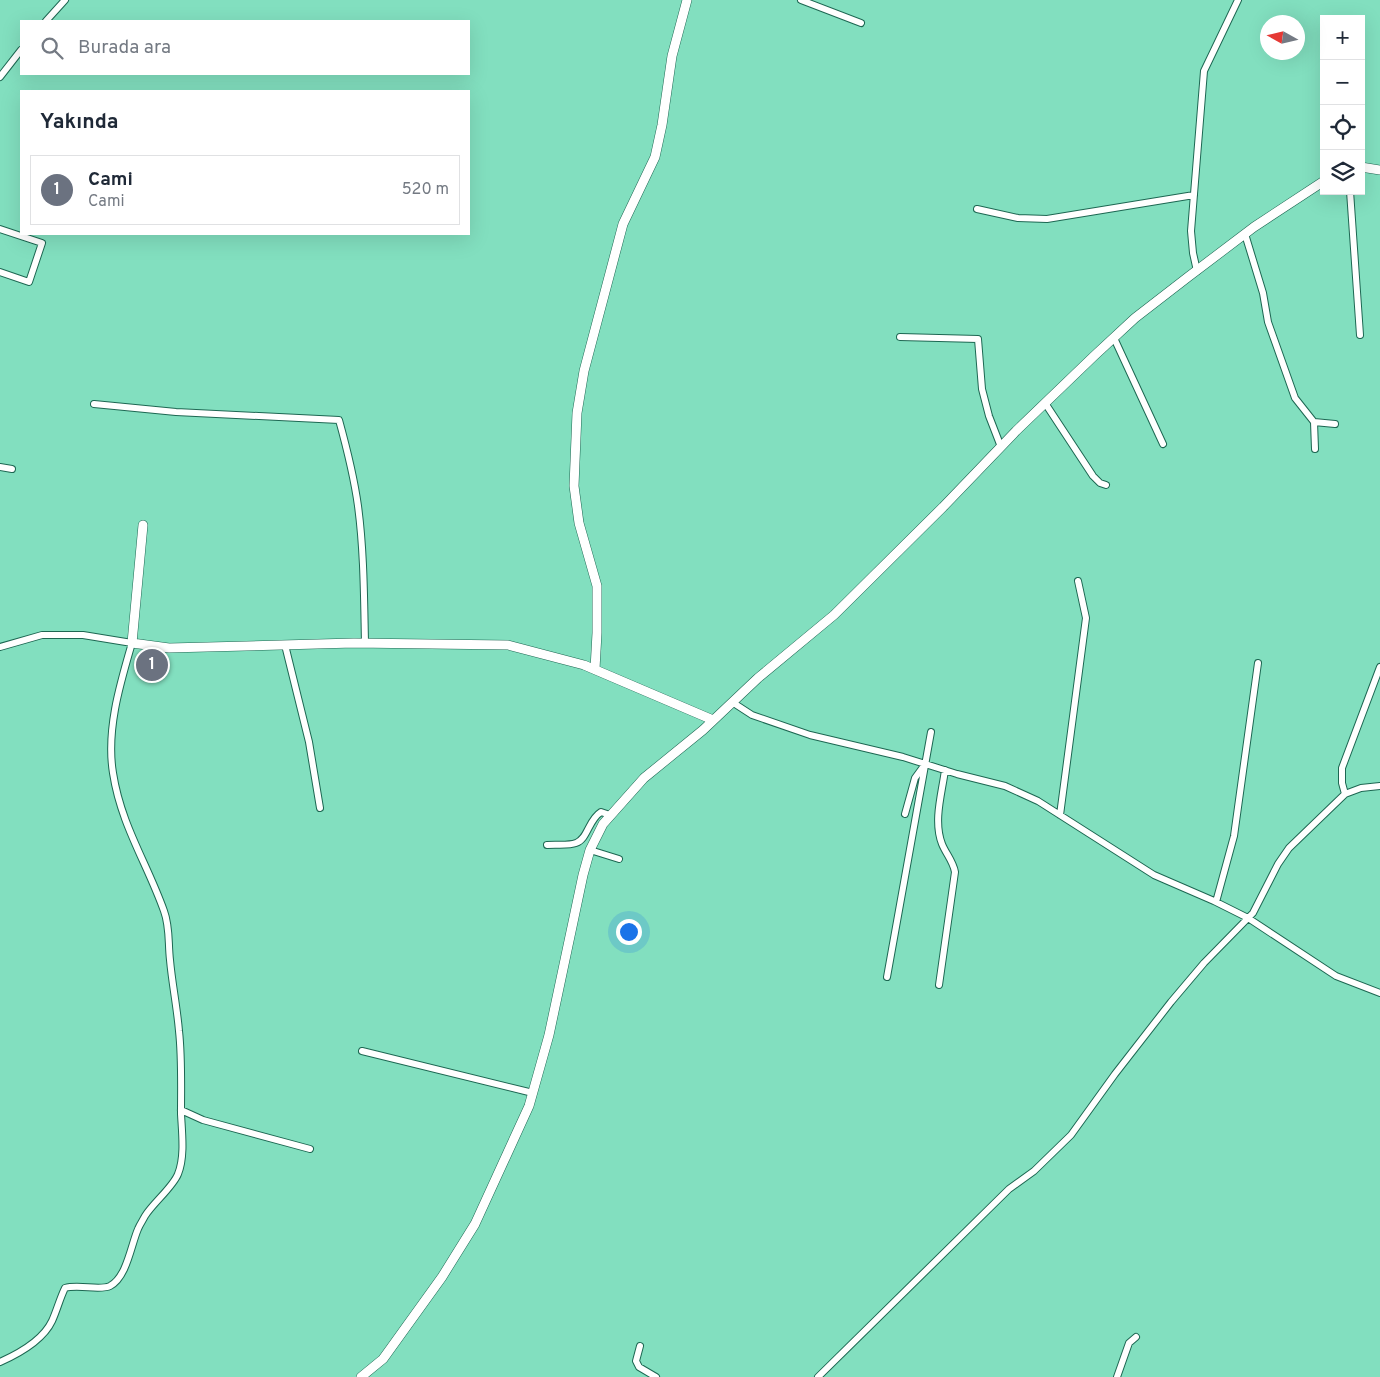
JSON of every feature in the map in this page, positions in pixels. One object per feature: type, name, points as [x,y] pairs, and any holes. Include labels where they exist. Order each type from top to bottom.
[{"type":"street","points":[[47,20],[65,0]]},
{"type":"street","points":[[595,669],[597,586],[579,522],[574,486],[577,413],[584,371],[623,224],[655,157],[672,56],[687,0]]},
{"type":"street","points":[[801,0],[861,24]]},
{"type":"street","points":[[1197,271],[1191,231],[1204,71],[1238,0]]},
{"type":"street","points":[[0,77],[20,51]]},
{"type":"street","points":[[1365,168],[1380,170]]},
{"type":"street","points":[[360,1377],[383,1359],[442,1277],[475,1224],[529,1106],[549,1036],[590,850],[603,824],[610,815],[644,778],[713,720],[758,678],[834,615],[944,508],[1045,403],[1135,318],[1245,234],[1320,184]]},
{"type":"street","points":[[977,209],[1018,218],[1047,220],[1194,195]]},
{"type":"street","points":[[1350,195],[1360,335]]},
{"type":"street","points":[[0,229],[42,243],[29,282],[0,272]]},
{"type":"street","points":[[1245,234],[1263,293],[1268,322],[1295,398],[1314,422],[1315,449]]},
{"type":"street","points":[[900,337],[978,339],[982,389],[989,416],[1001,447]]},
{"type":"street","points":[[1114,338],[1163,444]]},
{"type":"street","points":[[1045,403],[1093,476],[1100,483],[1106,485]]},
{"type":"street","points":[[94,404],[176,412],[340,420],[358,507],[363,571],[365,643]]},
{"type":"street","points":[[1314,422],[1335,424]]},
{"type":"street","points":[[0,467],[12,469]]},
{"type":"street","points":[[0,1362],[26,1348],[41,1335],[51,1323],[65,1288],[75,1285],[100,1288],[110,1286],[118,1278],[127,1262],[138,1228],[148,1211],[178,1177],[180,1167],[180,1033],[170,957],[170,936],[165,913],[122,814],[113,773],[111,746],[114,717],[132,643],[143,525]]},
{"type":"street","points":[[1060,815],[1086,618],[1078,581]]},
{"type":"street","points":[[0,647],[42,635],[83,635],[170,648],[365,643],[508,645],[595,669],[713,720]]},
{"type":"street","points":[[285,645],[309,742],[320,808]]},
{"type":"street","points":[[1216,902],[1234,836],[1258,662]]},
{"type":"street","points":[[1345,794],[1342,783],[1342,768],[1380,667]]},
{"type":"street","points":[[732,702],[752,715],[810,735],[1005,786],[1038,801],[1154,875],[1248,918],[1336,976],[1380,993]]},
{"type":"street","points":[[887,977],[931,732]]},
{"type":"street","points":[[906,814],[915,778],[925,764]]},
{"type":"street","points":[[939,985],[955,872],[954,864],[942,844],[938,827],[945,770]]},
{"type":"street","points":[[818,1377],[1008,1189],[1034,1170],[1071,1135],[1171,1002],[1204,963],[1253,913],[1278,864],[1289,848],[1345,794],[1361,788],[1380,786]]},
{"type":"street","points":[[547,844],[576,843],[583,838],[594,816],[601,812],[610,815]]},
{"type":"street","points":[[590,850],[619,859]]},
{"type":"street","points":[[362,1051],[533,1093]]},
{"type":"street","points":[[181,1110],[203,1120],[310,1149]]},
{"type":"street","points":[[1117,1377],[1129,1343],[1136,1337]]},
{"type":"street","points":[[640,1346],[636,1361],[639,1367],[656,1377]]},
{"type":"place","name":"Cami","points":[[152,665]]}]
